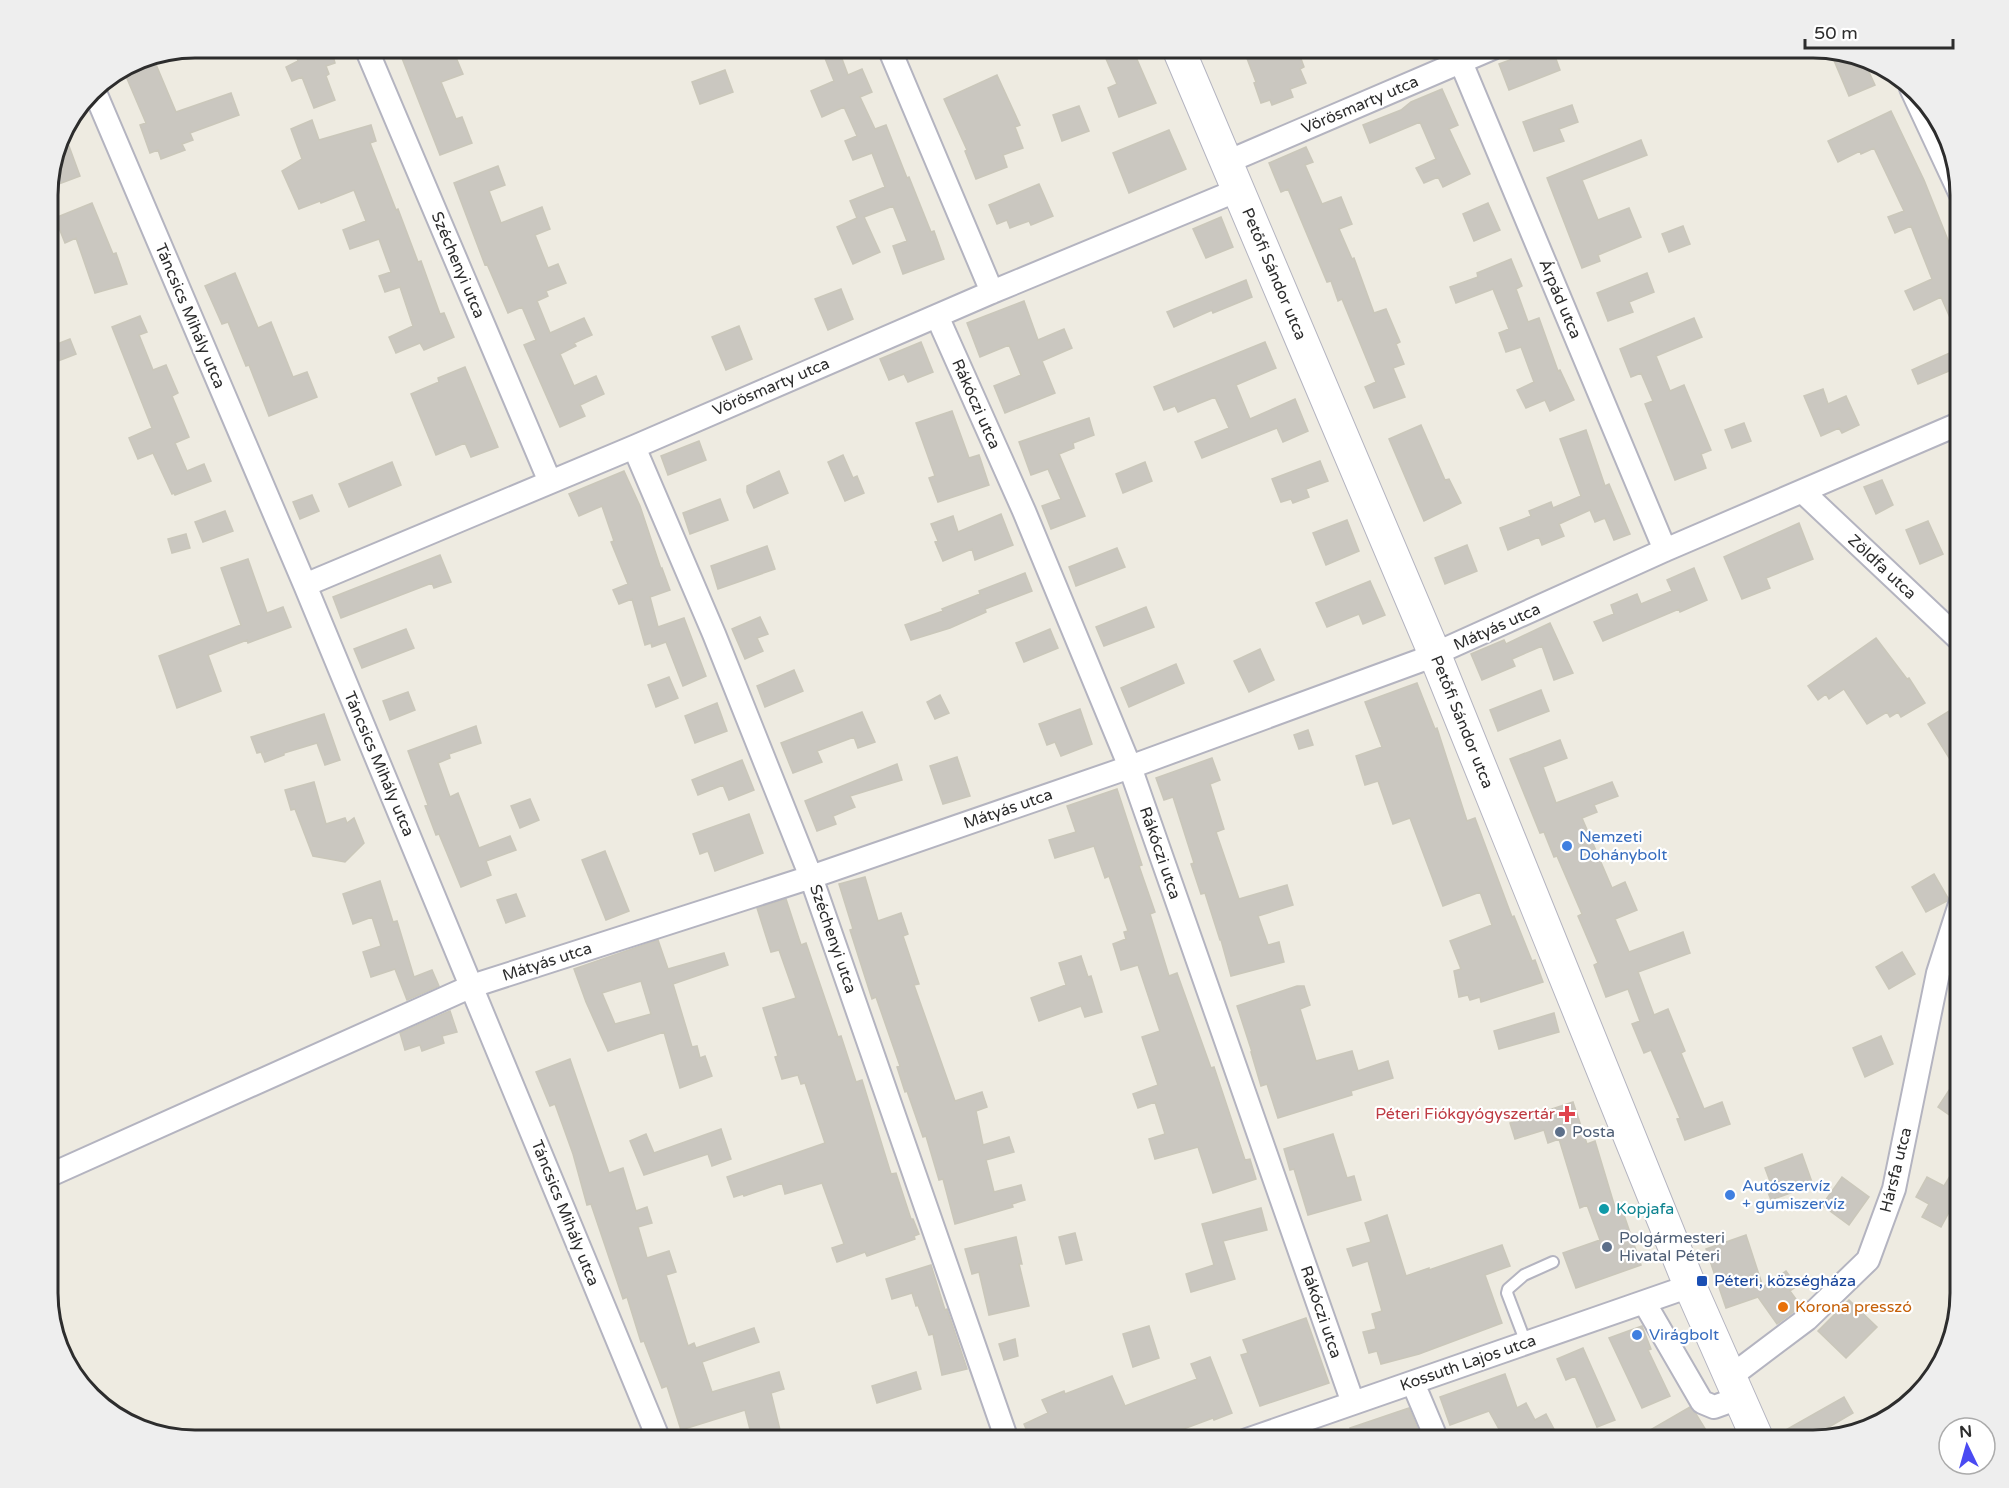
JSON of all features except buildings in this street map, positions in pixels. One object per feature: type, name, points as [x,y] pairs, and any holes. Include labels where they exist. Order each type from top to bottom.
[{"type":"main road","name":"Petőfi Sándor utca","points":[[1182,58],[1435,655],[1690,1286],[1753,1430]]},
{"type":"street","name":"Széchenyi utca","points":[[370,58],[550,482]]},
{"type":"street","points":[[893,58],[992,292]]},
{"type":"street","name":"Vörösmarty utca","points":[[305,585],[634,447],[992,292],[1233,176],[1452,58]]},
{"type":"street","name":"Árpád utca","points":[[1459,58],[1665,550]]},
{"type":"street","name":"Táncsics Mihály utca","points":[[98,100],[305,585],[655,1430]]},
{"type":"street","points":[[1923,114],[1947,165]]},
{"type":"street","name":"Rákóczi utca","points":[[937,316],[1024,511],[1130,767],[1353,1403]]},
{"type":"street","name":"Mátyás utca","points":[[59,1171],[472,986],[811,877],[1130,767],[1435,655],[1665,550],[1950,428]]},
{"type":"street","name":"Széchenyi utca","points":[[634,447],[714,634],[811,877],[1004,1430]]},
{"type":"street","name":"Zöldfa utca","points":[[1803,492],[1950,631]]},
{"type":"street","name":"Hársfa utca","points":[[1734,1388],[1868,1260],[1894,1189],[1938,973],[1950,935]]},
{"type":"street","name":"Kossuth Lajos utca","points":[[1276,1430],[1690,1286]]},
{"type":"street","points":[[1644,1302],[1702,1402],[1714,1407],[1734,1388]]},
{"type":"street","points":[[1413,1383],[1433,1430]]},
{"type":"lane","points":[[1526,1343],[1518,1326],[1507,1293],[1508,1289],[1524,1275],[1553,1262]]},
{"type":"place","name":"Nemzeti Dohánybolt","points":[[1567,846]]},
{"type":"place","name":"Péteri Fiókgyógyszertár","points":[[1567,1114]]},
{"type":"place","name":"Posta","points":[[1560,1132]]},
{"type":"place","name":"Autószervíz + gumiszervíz","points":[[1730,1195]]},
{"type":"place","name":"Kopjafa","points":[[1604,1209]]},
{"type":"place","name":"Polgármesteri Hivatal Péteri","points":[[1607,1247]]},
{"type":"place","name":"Péteri, községháza","points":[[1702,1281]]},
{"type":"place","name":"Korona presszó","points":[[1783,1307]]},
{"type":"place","name":"Virágbolt","points":[[1637,1335]]}]
